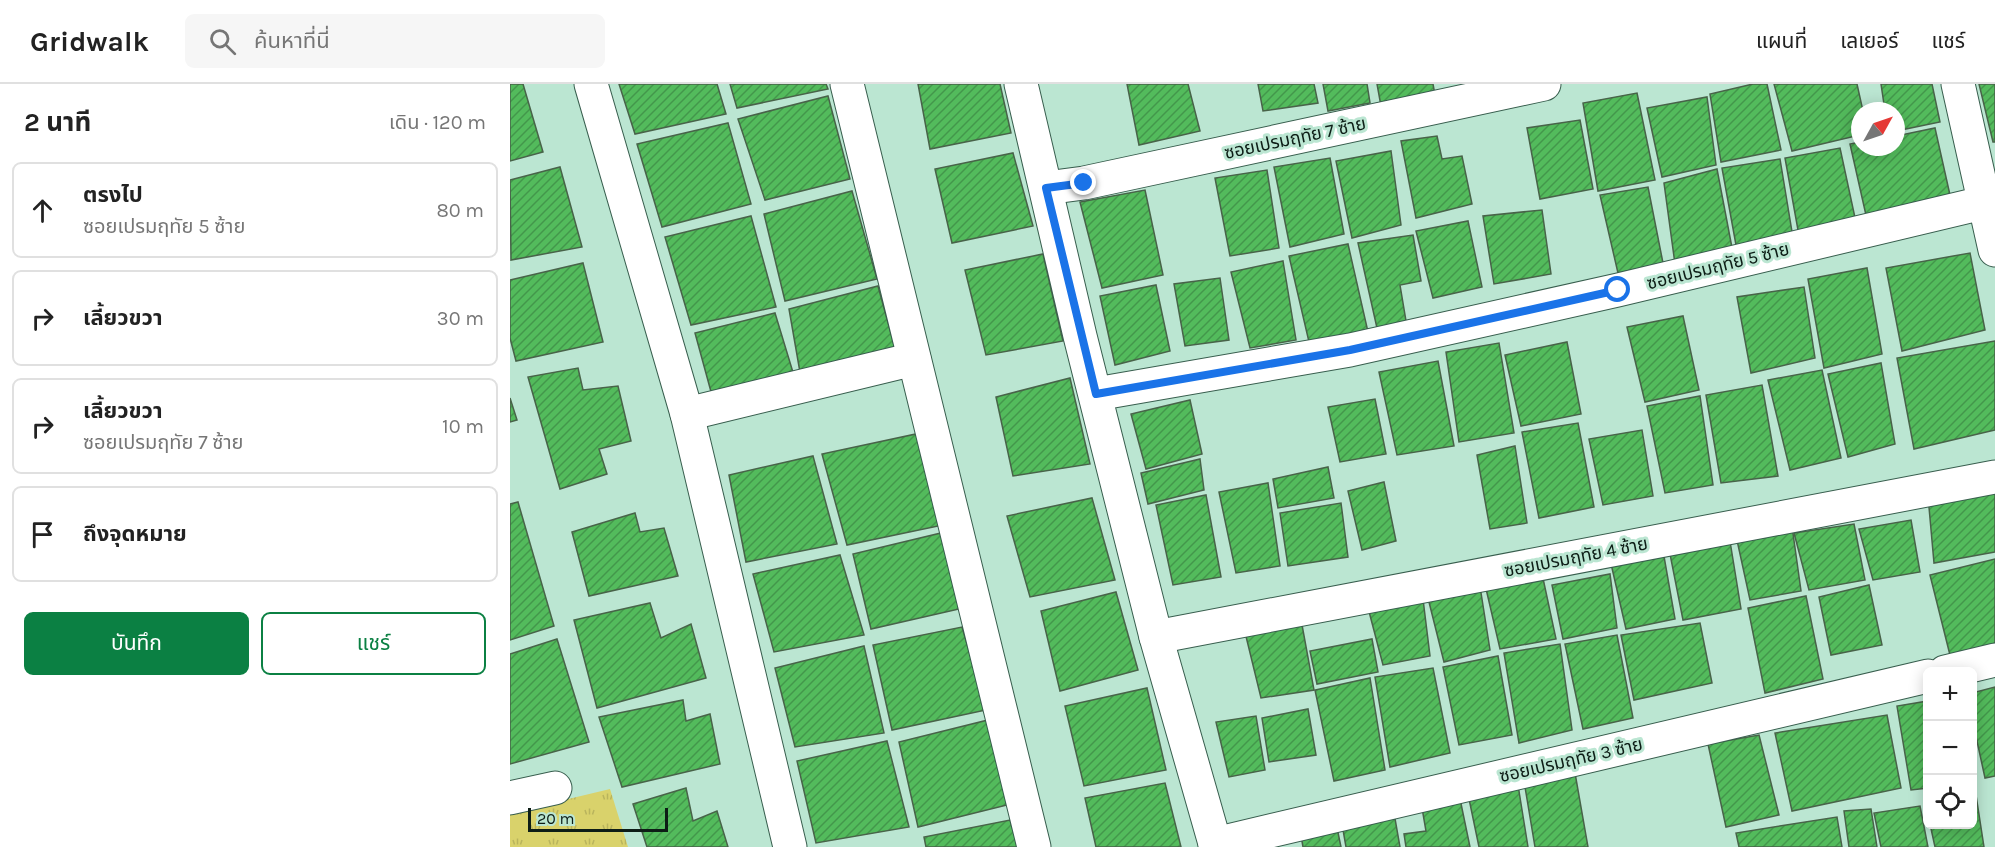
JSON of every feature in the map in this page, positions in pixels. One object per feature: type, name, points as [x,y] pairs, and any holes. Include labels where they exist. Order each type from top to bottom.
[{"type":"street","points":[[591,84],[687,414],[790,847]]},
{"type":"street","points":[[847,84],[1034,847]]},
{"type":"street","points":[[1021,84],[1156,637],[1215,846]]},
{"type":"street","name":"ซอยเปรมฤทัย 7 ซ้าย","points":[[1046,188],[1084,183],[1544,84]]},
{"type":"street","points":[[1959,84],[1990,201],[1995,250]]},
{"type":"street","name":"ซอยเปรมฤทัย 5 ซ้าย","points":[[1096,394],[1350,350],[1618,290],[1990,201]]},
{"type":"street","points":[[687,414],[914,359]]},
{"type":"street","name":"ซอยเปรมฤทัย 4 ซ้าย","points":[[1156,637],[1995,477]]},
{"type":"street","points":[[1966,667],[1995,660]]},
{"type":"street","name":"ซอยเปรมฤทัย 3 ซ้าย","points":[[1215,846],[1923,677]]},
{"type":"street","points":[[510,798],[555,788]]},
{"type":"green space","points":[[610,789],[628,847],[510,847],[510,813]]},
{"type":"building","points":[[510,84],[523,84],[543,152],[510,161]]},
{"type":"building","points":[[619,84],[717,84],[726,114],[635,134]]},
{"type":"building","points":[[730,84],[826,84],[828,89],[737,108]]},
{"type":"building","points":[[918,84],[1000,84],[1011,133],[930,149]]},
{"type":"building","points":[[1127,84],[1188,84],[1200,131],[1139,145]]},
{"type":"building","points":[[1258,84],[1314,84],[1318,103],[1263,111]]},
{"type":"building","points":[[1323,84],[1367,84],[1370,103],[1328,111]]},
{"type":"building","points":[[1377,84],[1433,84],[1435,95],[1381,106]]},
{"type":"building","points":[[1753,84],[1767,84],[1781,150],[1721,162],[1710,94]]},
{"type":"building","points":[[1774,84],[1857,84],[1861,102],[1851,102],[1851,137],[1792,151]]},
{"type":"building","points":[[1881,84],[1932,84],[1940,122],[1905,129],[1905,102],[1884,102]]},
{"type":"building","points":[[1979,84],[1995,84],[1995,142],[1993,142]]},
{"type":"building","points":[[1637,93],[1655,180],[1598,191],[1583,103]]},
{"type":"building","points":[[828,96],[850,179],[765,200],[738,119]]},
{"type":"building","points":[[1707,97],[1716,165],[1662,177],[1647,108]]},
{"type":"building","points":[[1580,120],[1593,189],[1540,199],[1527,128]]},
{"type":"building","points":[[728,123],[751,204],[662,227],[637,144]]},
{"type":"building","points":[[1935,128],[1952,204],[1868,224],[1853,156],[1905,156],[1905,134]]},
{"type":"building","points":[[1437,136],[1442,159],[1462,156],[1472,204],[1416,218],[1401,141]]},
{"type":"building","points":[[1840,148],[1857,227],[1800,241],[1785,158]]},
{"type":"building","points":[[1391,151],[1401,225],[1352,238],[1336,161]]},
{"type":"building","points":[[1013,153],[1033,226],[952,243],[935,169]]},
{"type":"building","points":[[1330,158],[1344,234],[1290,247],[1274,167]]},
{"type":"building","points":[[1780,159],[1794,244],[1738,256],[1722,168]]},
{"type":"building","points":[[560,167],[582,247],[511,260],[510,180]]},
{"type":"building","points":[[1717,169],[1733,253],[1675,264],[1664,183]]},
{"type":"building","points":[[1267,170],[1279,248],[1230,256],[1215,178]]},
{"type":"building","points":[[1648,187],[1663,263],[1618,273],[1600,195]]},
{"type":"building","points":[[1145,190],[1163,275],[1102,288],[1080,202]]},
{"type":"building","points":[[852,191],[877,279],[785,301],[764,214]]},
{"type":"building","points":[[1542,210],[1551,274],[1494,284],[1483,216]]},
{"type":"building","points":[[751,216],[776,307],[691,325],[665,237]]},
{"type":"building","points":[[1468,221],[1482,287],[1433,298],[1416,231]]},
{"type":"building","points":[[1413,235],[1421,281],[1400,285],[1406,321],[1377,328],[1358,243]]},
{"type":"building","points":[[1348,244],[1368,332],[1309,342],[1289,256]]},
{"type":"building","points":[[1970,253],[1985,330],[1902,351],[1886,268]]},
{"type":"building","points":[[1043,254],[1063,341],[986,355],[965,270]]},
{"type":"building","points":[[1283,261],[1296,340],[1250,348],[1231,272]]},
{"type":"building","points":[[583,263],[603,342],[516,361],[510,338],[510,280]]},
{"type":"building","points":[[1867,268],[1882,354],[1824,368],[1808,279]]},
{"type":"building","points":[[1220,278],[1229,340],[1185,346],[1174,284]]},
{"type":"building","points":[[1156,285],[1170,351],[1115,365],[1100,296]]},
{"type":"building","points":[[878,286],[897,356],[801,378],[789,309]]},
{"type":"building","points":[[1804,287],[1815,358],[1751,373],[1737,297]]},
{"type":"building","points":[[775,313],[795,379],[713,399],[695,333]]},
{"type":"building","points":[[1683,316],[1699,390],[1645,402],[1627,327]]},
{"type":"building","points":[[1995,341],[1995,430],[1914,449],[1897,358]]},
{"type":"building","points":[[1567,342],[1581,414],[1521,426],[1505,355]]},
{"type":"building","points":[[1499,343],[1514,433],[1459,442],[1446,352]]},
{"type":"building","points":[[1438,361],[1454,446],[1397,455],[1379,372]]},
{"type":"building","points":[[1881,363],[1895,444],[1848,457],[1828,374]]},
{"type":"building","points":[[578,368],[583,390],[618,386],[631,441],[599,449],[607,474],[560,489],[528,377]]},
{"type":"building","points":[[1822,370],[1841,458],[1790,470],[1768,380]]},
{"type":"building","points":[[1070,378],[1090,464],[1013,476],[996,397]]},
{"type":"building","points":[[1762,385],[1778,476],[1721,483],[1706,395]]},
{"type":"building","points":[[1700,396],[1713,485],[1665,493],[1647,406]]},
{"type":"building","points":[[510,398],[517,420],[510,422]]},
{"type":"building","points":[[1375,399],[1386,454],[1340,462],[1328,407]]},
{"type":"building","points":[[1190,400],[1202,454],[1146,469],[1131,414]]},
{"type":"building","points":[[1578,423],[1594,507],[1539,518],[1522,432]]},
{"type":"building","points":[[1642,430],[1653,496],[1603,505],[1589,439]]},
{"type":"building","points":[[916,434],[943,525],[847,545],[822,454]]},
{"type":"building","points":[[1515,446],[1527,523],[1490,529],[1477,455]]},
{"type":"building","points":[[813,456],[837,544],[746,562],[729,475]]},
{"type":"building","points":[[1200,459],[1204,490],[1148,504],[1141,473]]},
{"type":"building","points":[[1328,467],[1334,498],[1278,508],[1273,479]]},
{"type":"building","points":[[1384,482],[1396,541],[1362,550],[1348,491]]},
{"type":"building","points":[[1268,483],[1280,566],[1236,573],[1219,492]]},
{"type":"building","points":[[1995,484],[1995,552],[1934,563],[1928,496]]},
{"type":"building","points":[[1206,495],[1221,577],[1173,585],[1156,505]]},
{"type":"building","points":[[1092,498],[1115,580],[1030,597],[1007,516]]},
{"type":"building","points":[[518,502],[554,626],[510,640],[510,504]]},
{"type":"building","points":[[1341,503],[1348,557],[1288,566],[1280,513]]},
{"type":"building","points":[[635,513],[640,532],[664,528],[678,576],[589,596],[572,532]]},
{"type":"building","points":[[1791,519],[1801,591],[1750,600],[1735,531]]},
{"type":"building","points":[[1911,520],[1920,572],[1873,580],[1859,529]]},
{"type":"building","points":[[1854,524],[1865,580],[1809,590],[1794,533]]},
{"type":"building","points":[[941,533],[959,609],[871,629],[853,554]]},
{"type":"building","points":[[1729,535],[1741,609],[1683,620],[1668,544]]},
{"type":"building","points":[[1662,545],[1675,619],[1626,629],[1609,555]]},
{"type":"building","points":[[840,555],[864,635],[774,652],[753,574]]},
{"type":"building","points":[[1995,559],[1995,650],[1951,659],[1930,575]]},
{"type":"building","points":[[1541,569],[1556,639],[1500,649],[1484,580]]},
{"type":"building","points":[[1610,574],[1617,628],[1563,639],[1552,585]]},
{"type":"building","points":[[1479,580],[1490,650],[1444,662],[1426,590]]},
{"type":"building","points":[[1869,585],[1882,645],[1831,655],[1819,597]]},
{"type":"building","points":[[1422,591],[1430,656],[1383,665],[1366,600]]},
{"type":"building","points":[[1116,592],[1138,670],[1060,691],[1041,611]]},
{"type":"building","points":[[1806,596],[1823,679],[1765,693],[1748,608]]},
{"type":"building","points":[[650,603],[661,638],[691,624],[706,678],[597,708],[574,620]]},
{"type":"building","points":[[1300,614],[1314,690],[1261,698],[1243,624]]},
{"type":"building","points":[[1700,623],[1712,683],[1634,700],[1621,635]]},
{"type":"building","points":[[962,627],[986,710],[892,730],[873,645]]},
{"type":"building","points":[[1617,635],[1633,718],[1583,729],[1565,644]]},
{"type":"building","points":[[557,639],[589,742],[510,764],[510,654]]},
{"type":"building","points":[[1372,639],[1378,672],[1317,684],[1310,651]]},
{"type":"building","points":[[1560,644],[1572,730],[1519,743],[1504,653]]},
{"type":"building","points":[[864,646],[884,733],[795,747],[775,668]]},
{"type":"building","points":[[1498,656],[1512,735],[1459,745],[1443,667]]},
{"type":"building","points":[[1433,668],[1450,753],[1390,767],[1375,677]]},
{"type":"building","points":[[1370,678],[1385,770],[1334,781],[1315,690]]},
{"type":"building","points":[[1995,687],[1995,776],[1985,778],[1977,741],[1977,692]]},
{"type":"building","points":[[1147,688],[1166,770],[1084,786],[1065,706]]},
{"type":"building","points":[[683,700],[686,721],[710,714],[720,764],[622,787],[599,717]]},
{"type":"building","points":[[1923,702],[1923,789],[1911,790],[1897,706]]},
{"type":"building","points":[[1308,709],[1316,755],[1269,762],[1262,718]]},
{"type":"building","points":[[1887,715],[1901,788],[1792,811],[1775,733]]},
{"type":"building","points":[[1256,716],[1265,770],[1229,777],[1216,722]]},
{"type":"building","points":[[988,720],[1007,805],[918,827],[899,742]]},
{"type":"building","points":[[1759,735],[1779,815],[1726,827],[1708,744]]},
{"type":"building","points":[[887,741],[909,827],[816,843],[797,761]]},
{"type":"building","points":[[1575,773],[1588,847],[1535,847],[1524,781]]},
{"type":"building","points":[[1165,783],[1181,847],[1096,847],[1085,798]]},
{"type":"building","points":[[1518,785],[1528,847],[1479,847],[1468,794]]},
{"type":"building","points":[[686,788],[693,821],[717,811],[728,847],[647,847],[633,804]]},
{"type":"building","points":[[1459,794],[1470,847],[1406,847],[1404,834],[1426,831],[1421,802]]},
{"type":"building","points":[[1977,802],[1984,847],[1935,847],[1931,829],[1977,829]]},
{"type":"building","points":[[1920,806],[1928,847],[1881,847],[1874,813]]},
{"type":"building","points":[[1871,809],[1877,847],[1849,847],[1844,811]]},
{"type":"building","points":[[1394,813],[1400,847],[1346,847],[1342,824]]},
{"type":"building","points":[[1837,817],[1842,847],[1739,847],[1736,833]]},
{"type":"building","points":[[1010,820],[1018,847],[926,847],[924,837]]},
{"type":"building","points":[[1336,823],[1341,847],[1303,847],[1300,830]]},
{"type":"route","points":[[1084,183],[1046,188],[1080,336],[1096,394],[1350,350],[1618,290]]}]
